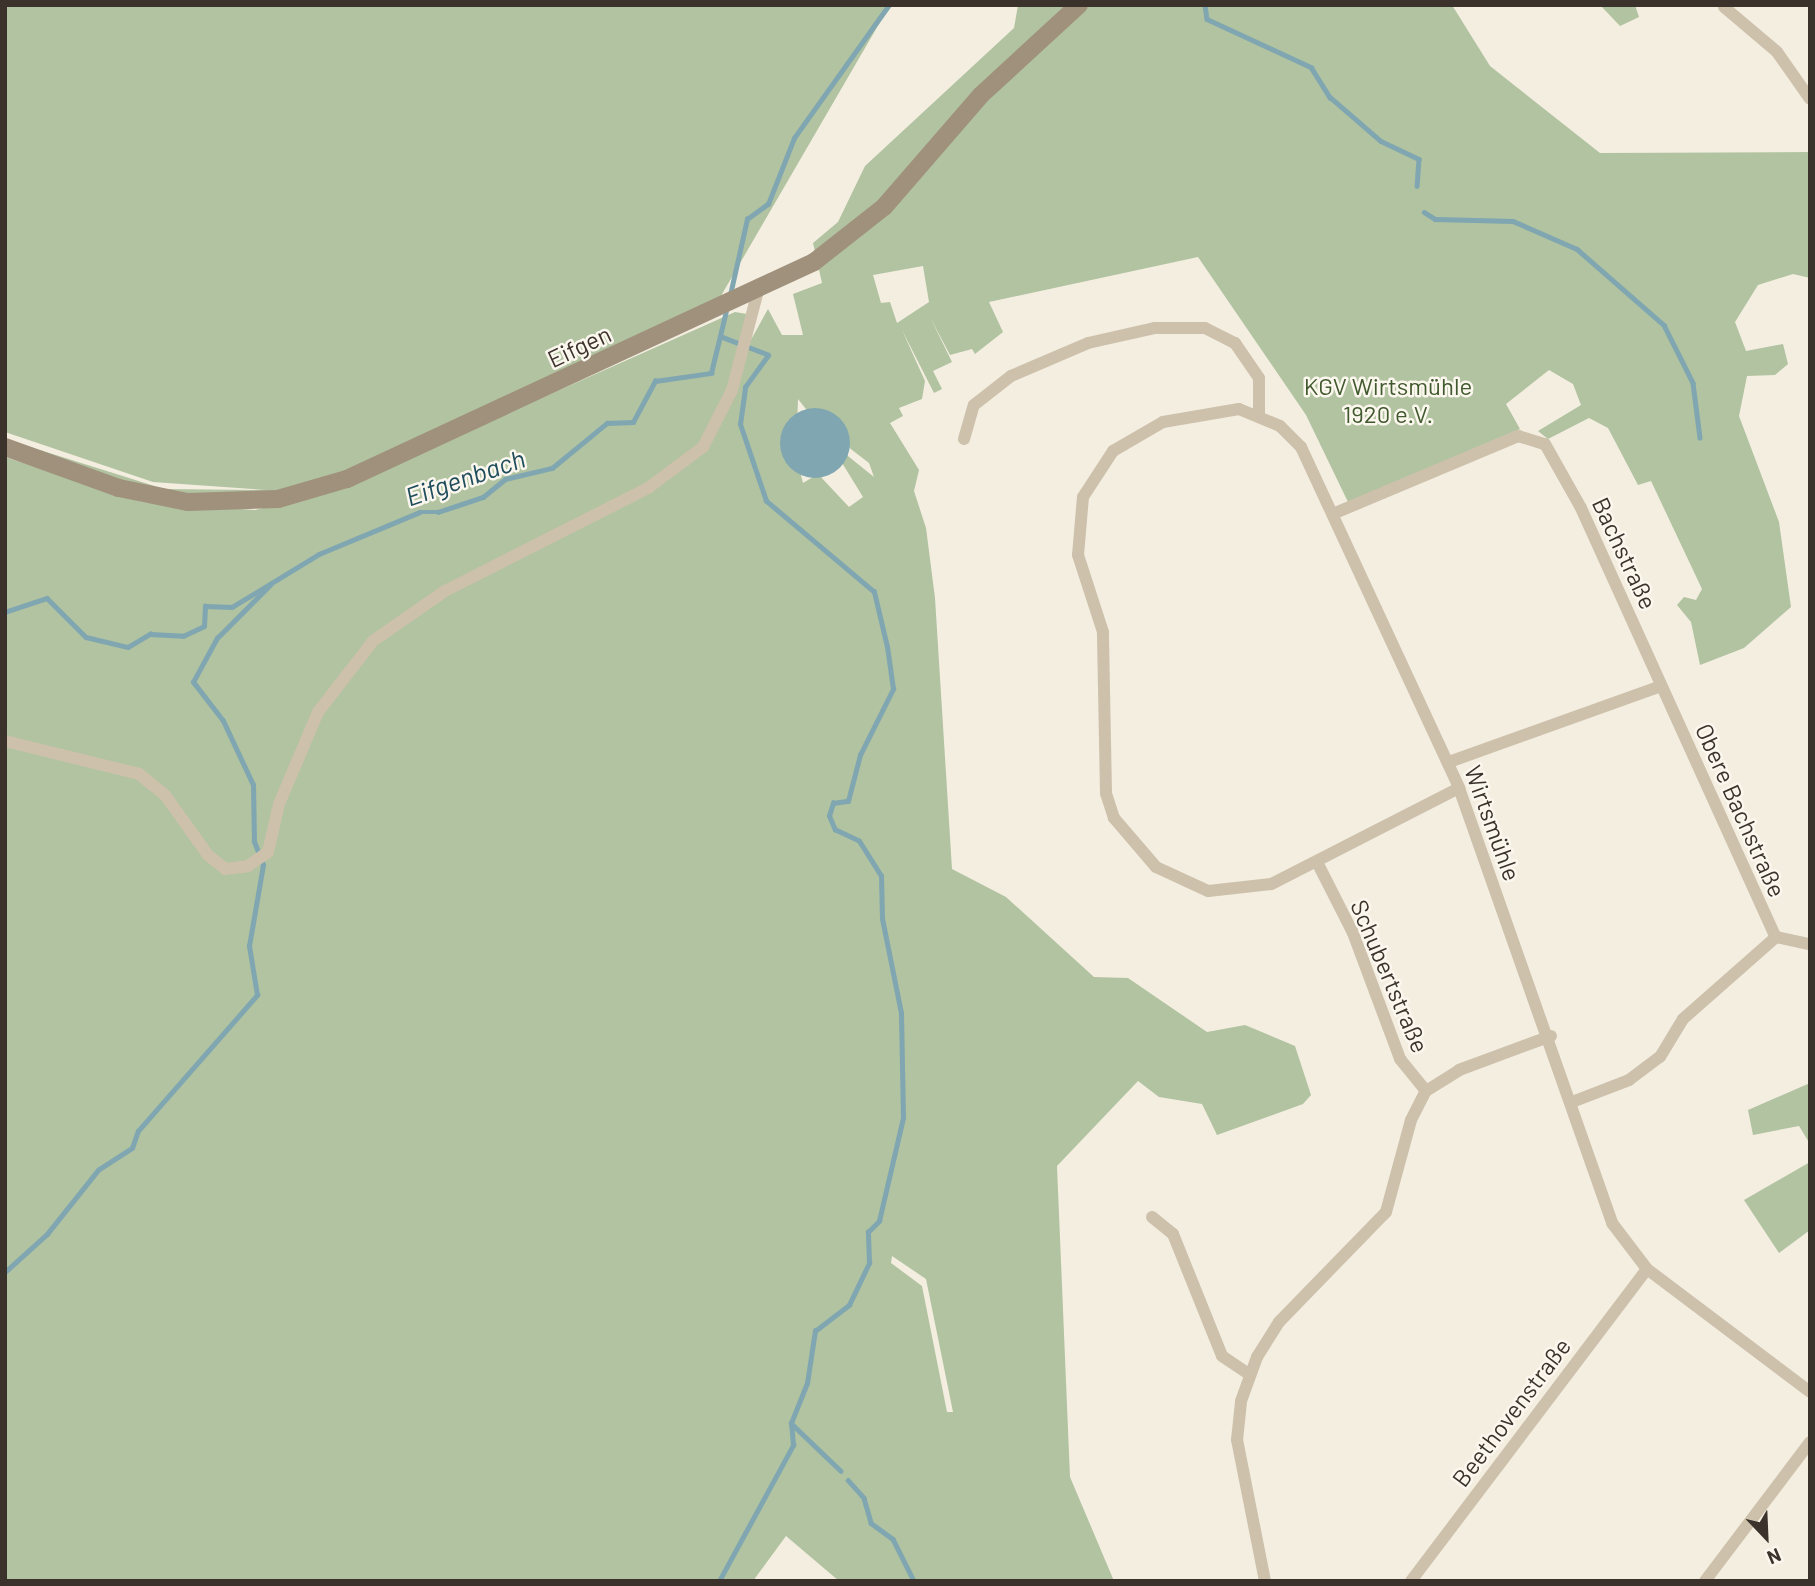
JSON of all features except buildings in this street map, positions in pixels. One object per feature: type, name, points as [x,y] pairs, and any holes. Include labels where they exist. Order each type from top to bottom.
[{"type":"main road","name":"Eifgen","points":[[5,447],[162,499],[226,504],[297,495],[347,479],[753,294],[814,262],[864,225],[981,95],[1079,5]]},
{"type":"street","points":[[1724,7],[1777,52],[1810,99]]},
{"type":"street","points":[[5,741],[138,774],[165,795],[208,855],[225,869],[248,866],[268,852],[279,804],[318,712],[373,640],[445,590],[648,488],[703,447],[732,390],[753,294]]},
{"type":"street","points":[[964,439],[974,405],[1011,376],[1088,343],[1156,327],[1205,328],[1235,343],[1259,378],[1259,414],[1198,414],[1149,429],[1113,451],[1083,497],[1078,555],[1104,649],[1103,781],[1114,818],[1156,867],[1179,881],[1231,891],[1271,884],[1459,788]]},
{"type":"street","name":"Wirtsmühle","points":[[1259,414],[1301,447],[1335,513],[1449,762],[1551,1036],[1608,1215],[1647,1269],[1810,1392]]},
{"type":"street","name":"Bachstraße","points":[[1335,513],[1518,436],[1536,439],[1558,461],[1661,686]]},
{"type":"street","points":[[1449,762],[1661,686]]},
{"type":"street","name":"Obere Bachstraße","points":[[1661,686],[1776,937]]},
{"type":"street","name":"Schubertstraße","points":[[1317,862],[1353,933],[1400,1059],[1426,1091],[1459,1070],[1551,1036]]},
{"type":"street","points":[[1572,1102],[1629,1080],[1660,1057],[1683,1019],[1776,937],[1810,944]]},
{"type":"street","points":[[1265,1581],[1237,1440],[1250,1374],[1279,1322],[1386,1212],[1411,1120],[1426,1091]]},
{"type":"street","points":[[1152,1217],[1172,1234],[1222,1356],[1250,1374]]},
{"type":"street","name":"Beethovenstraße","points":[[1411,1581],[1647,1269]]},
{"type":"street","points":[[1706,1581],[1810,1442]]},
{"type":"green space","points":[[5,5],[890,5],[718,301],[349,470],[294,489],[216,497],[145,488],[5,439],[164,489],[265,490],[153,482],[5,432]]},
{"type":"green space","name":"KGV Wirtsmühle 1920 e.V.","points":[[1018,5],[1452,5],[1490,66],[1600,153],[1810,152],[1810,278],[1793,274],[1758,285],[1735,322],[1746,351],[1783,344],[1788,364],[1775,375],[1747,376],[1739,416],[1779,522],[1791,607],[1744,648],[1700,665],[1691,622],[1677,605],[1684,597],[1696,600],[1702,589],[1651,481],[1638,485],[1608,428],[1589,418],[1548,439],[1538,431],[1581,405],[1573,384],[1549,370],[1506,404],[1520,429],[1348,502],[1306,415],[1198,257],[989,302],[1003,332],[975,354],[972,349],[950,355],[930,317],[952,362],[933,371],[942,389],[934,393],[902,330],[925,381],[922,399],[899,408],[903,416],[890,423],[919,470],[914,491],[926,528],[935,598],[952,869],[1006,897],[1094,977],[1128,978],[1207,1032],[1245,1025],[1295,1046],[1311,1095],[1303,1104],[1217,1135],[1202,1104],[1159,1097],[1138,1081],[1057,1166],[1070,1477],[1114,1581],[839,1581],[786,1536],[753,1581],[5,1581],[5,457],[143,502],[255,510],[333,491],[735,312],[747,314],[747,347],[768,309],[782,335],[803,335],[793,294],[822,283],[813,243],[838,222],[865,166],[1014,28]],"holes":[[[923,266],[929,302],[897,323],[890,302],[881,303],[873,275]],[[798,399],[817,423],[869,463],[874,477],[828,440],[863,497],[849,507],[818,474],[803,483],[796,456]],[[892,1256],[926,1279],[953,1412],[947,1412],[922,1286],[891,1263]]]},
{"type":"green space","points":[[1600,5],[1635,5],[1639,17],[1620,26]]},
{"type":"green space","points":[[1810,1083],[1810,1144],[1799,1126],[1753,1135],[1748,1110]]},
{"type":"green space","points":[[1810,1162],[1810,1230],[1779,1253],[1744,1200]]},
{"type":"water","points":[[815,408],[834,414],[844,424],[850,443],[844,462],[834,472],[815,478],[796,472],[786,462],[780,443],[786,424],[796,414]]},
{"type":"waterway","name":"Eifgenbach","points":[[730,295],[747,219],[768,204],[794,138],[889,5]]},
{"type":"waterway","points":[[1205,5],[1207,19],[1311,67],[1330,97],[1381,141],[1419,159],[1417,186]]},
{"type":"waterway","points":[[1424,212],[1435,219],[1513,221],[1577,249],[1664,325],[1693,383],[1700,438]]},
{"type":"waterway","name":"Eifgenbach","points":[[5,612],[47,598],[86,637],[128,647],[150,634],[183,636],[204,626],[205,606],[232,607],[319,554],[420,512],[438,512],[483,497],[505,479],[552,468],[607,423],[633,422],[655,381],[711,373],[727,307]]},
{"type":"waterway","points":[[719,1581],[793,1445],[791,1423],[807,1383],[815,1331],[849,1305],[869,1263],[868,1232],[879,1221],[903,1118],[901,1013],[882,919],[881,876],[859,841],[835,830],[829,816],[833,803],[848,801],[860,755],[893,689],[887,647],[874,592],[766,501],[740,424],[745,387],[768,355],[721,337]]},
{"type":"waterway","points":[[5,1272],[47,1234],[98,1170],[132,1148],[138,1131],[257,995],[249,946],[263,865],[254,842],[253,785],[223,721],[193,682],[217,638],[270,585]]},
{"type":"waterway","points":[[791,1423],[841,1471]]},
{"type":"waterway","points":[[848,1480],[864,1498],[871,1523],[893,1539],[914,1581]]}]
